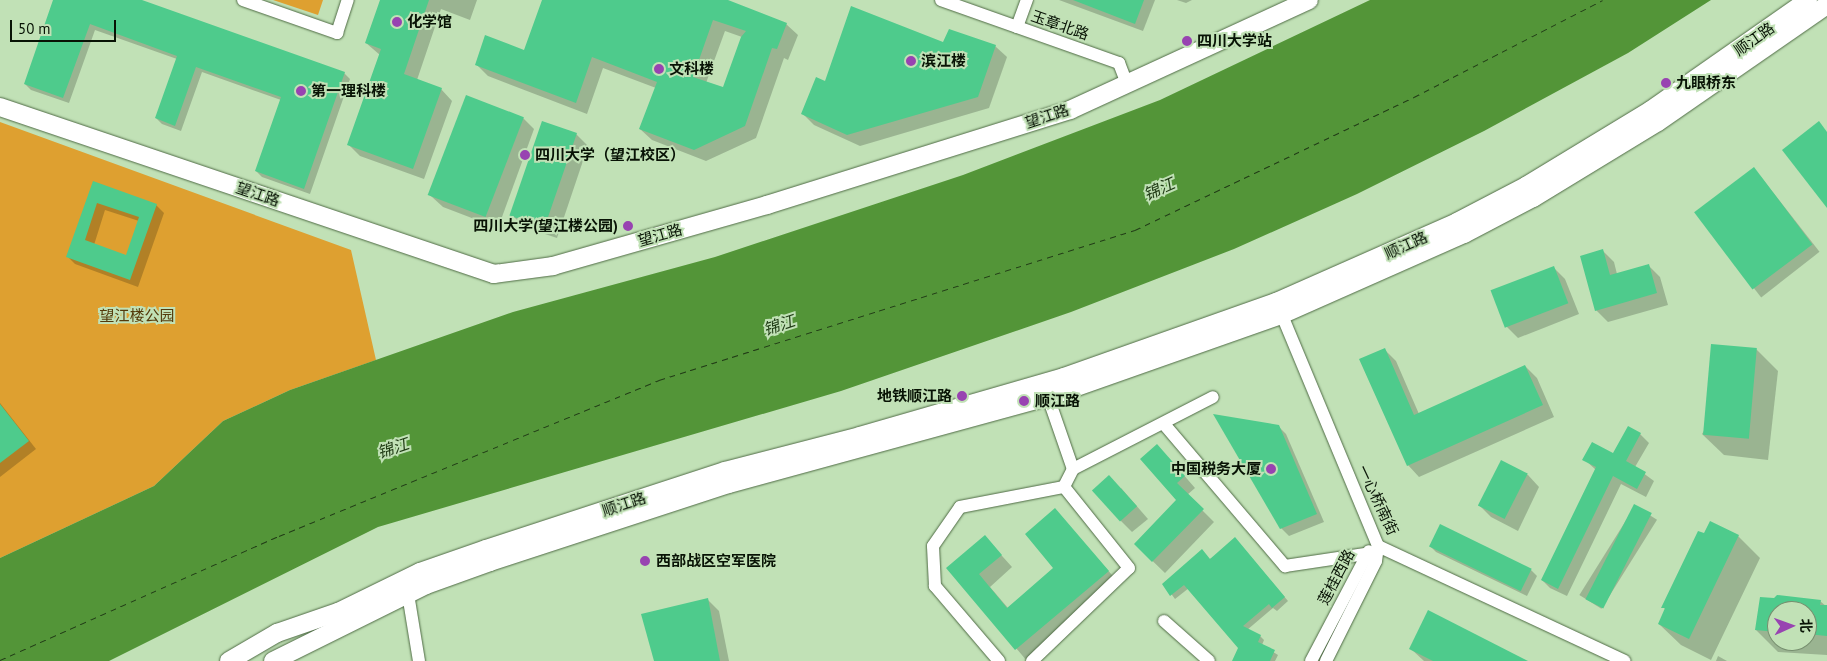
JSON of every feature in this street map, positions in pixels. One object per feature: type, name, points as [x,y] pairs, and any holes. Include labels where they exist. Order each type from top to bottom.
[{"type":"main road","name":"望江路","points":[[0,107],[494,274],[554,266],[767,205],[1070,110],[1309,0]]},
{"type":"main road","name":"顺江路","points":[[273,661],[408,594],[490,562],[729,484],[1048,397],[1192,349],[1458,222],[1526,186],[1651,110],[1808,0]]},
{"type":"main road","name":"顺江路","points":[[229,661],[277,633],[323,618],[420,572],[486,549],[725,471],[860,436],[1064,376],[1279,308],[1464,234],[1533,198],[1658,122],[1827,5]]},
{"type":"street","points":[[243,0],[337,33],[348,0]]},
{"type":"street","name":"玉章北路","points":[[941,0],[1119,63],[1127,84]]},
{"type":"street","points":[[1017,27],[1027,0]]},
{"type":"street","name":"一心桥南街","points":[[1279,308],[1378,546],[1625,661]]},
{"type":"street","points":[[1048,397],[1073,469]]},
{"type":"street","points":[[1064,487],[1073,469],[1164,424],[1213,397]]},
{"type":"street","points":[[1164,424],[1284,566],[1365,554]]},
{"type":"street","points":[[999,661],[935,586],[933,546],[960,507],[1064,487]]},
{"type":"street","points":[[1032,661],[1129,568],[1064,487]]},
{"type":"street","name":"莲桂西路","points":[[1311,661],[1365,554],[1378,546]]},
{"type":"street","name":"莲桂西路","points":[[1326,661],[1376,561],[1378,546]]},
{"type":"street","points":[[408,594],[419,661]]},
{"type":"street","points":[[1164,621],[1209,661]]},
{"type":"green space","points":[[273,0],[323,0],[318,15]]},
{"type":"green space","name":"望江楼公园","points":[[0,122],[351,250],[376,360],[290,390],[223,421],[154,486],[0,558]]},
{"type":"water","name":"锦江","points":[[1370,0],[1711,0],[1628,53],[1484,131],[1357,194],[1234,249],[1071,312],[841,391],[378,527],[109,661],[0,661],[0,558],[154,486],[223,421],[290,390],[513,312],[715,257],[963,175],[1160,100]]},
{"type":"building","name":"第一理科楼","points":[[53,0],[142,0],[345,72],[304,189],[255,171],[281,97],[196,67],[175,126],[155,118],[177,56],[90,24],[63,98],[24,84]]},
{"type":"building","points":[[380,0],[429,0],[404,74],[442,88],[413,169],[347,145],[381,49],[365,43]]},
{"type":"building","name":"文科楼","points":[[542,0],[728,0],[787,23],[777,49],[772,48],[745,126],[694,150],[639,129],[657,82],[592,57],[576,103],[475,65],[485,35],[524,50]],"holes":[[[713,20],[746,31],[741,37],[723,87],[693,77]]]},
{"type":"building","points":[[1073,0],[1144,0],[1135,24]]},
{"type":"building","name":"滨江楼","points":[[851,6],[943,42],[949,29],[996,45],[978,97],[847,135],[801,114],[816,77],[825,81]]},
{"type":"building","points":[[466,95],[524,117],[486,217],[428,195]]},
{"type":"building","points":[[542,121],[577,133],[544,228],[509,216]]},
{"type":"building","points":[[1819,121],[1827,132],[1827,208],[1782,150]]},
{"type":"building","points":[[1754,167],[1812,244],[1752,290],[1694,212]]},
{"type":"building","points":[[93,181],[157,204],[130,280],[66,257]],"holes":[[[97,203],[139,217],[126,255],[85,240]]]},
{"type":"building","points":[[1603,249],[1610,275],[1649,264],[1657,293],[1595,311],[1580,256]]},
{"type":"building","points":[[1554,266],[1568,303],[1505,328],[1491,290]]},
{"type":"building","points":[[1711,344],[1757,348],[1749,439],[1703,435]]},
{"type":"building","points":[[1385,348],[1414,415],[1525,365],[1543,405],[1407,466],[1359,359]]},
{"type":"building","points":[[0,404],[29,441],[0,463]]},
{"type":"building","name":"中国税务大厦","points":[[1213,414],[1279,425],[1317,514],[1280,529]]},
{"type":"building","points":[[1628,426],[1641,433],[1626,461],[1646,472],[1637,489],[1613,476],[1558,589],[1541,580],[1596,467],[1582,460],[1592,442],[1613,453]]},
{"type":"building","points":[[1157,444],[1185,476],[1177,483],[1204,509],[1152,562],[1134,544],[1176,500],[1140,459]]},
{"type":"building","points":[[1501,460],[1528,474],[1505,519],[1478,505]]},
{"type":"building","points":[[1109,475],[1137,506],[1120,522],[1092,490]]},
{"type":"building","points":[[1634,504],[1652,513],[1603,608],[1585,599]]},
{"type":"building","points":[[1055,508],[1109,571],[1015,650],[946,568],[985,535],[1002,555],[979,574],[1007,608],[1053,568],[1025,534]]},
{"type":"building","points":[[1710,521],[1739,535],[1689,639],[1658,624],[1665,608],[1661,608],[1698,531],[1704,533]]},
{"type":"building","points":[[1440,524],[1532,569],[1521,591],[1429,546]]},
{"type":"building","points":[[1235,537],[1285,597],[1272,608],[1269,604],[1243,626],[1261,635],[1258,642],[1275,650],[1270,661],[1232,661],[1238,648],[1184,585],[1170,596],[1162,584],[1202,549],[1210,559]]},
{"type":"building","points":[[1777,595],[1821,600],[1820,605],[1827,605],[1827,636],[1817,635],[1817,601],[1767,601],[1767,631],[1755,630],[1760,597],[1774,598]]},
{"type":"building","points":[[708,598],[720,661],[654,661],[641,614]]},
{"type":"building","points":[[1428,610],[1528,661],[1433,661],[1409,649]]},
{"type":"ferry route","points":[[0,660],[279,536],[659,380],[1135,230],[1414,97],[1603,0]]},
{"type":"place","name":"化学馆","points":[[397,22]]},
{"type":"place","name":"四川大学站","points":[[1187,41]]},
{"type":"place","name":"滨江楼","points":[[911,61]]},
{"type":"place","name":"文科楼","points":[[659,69]]},
{"type":"place","name":"九眼桥东","points":[[1666,83]]},
{"type":"place","name":"第一理科楼","points":[[301,91]]},
{"type":"place","name":"四川大学（望江校区）","points":[[525,155]]},
{"type":"place","name":"四川大学(望江楼公园)","points":[[628,226]]},
{"type":"place","name":"地铁顺江路","points":[[962,396]]},
{"type":"place","name":"顺江路","points":[[1024,401]]},
{"type":"place","name":"中国税务大厦","points":[[1271,469]]},
{"type":"place","name":"西部战区空军医院","points":[[645,561]]}]
